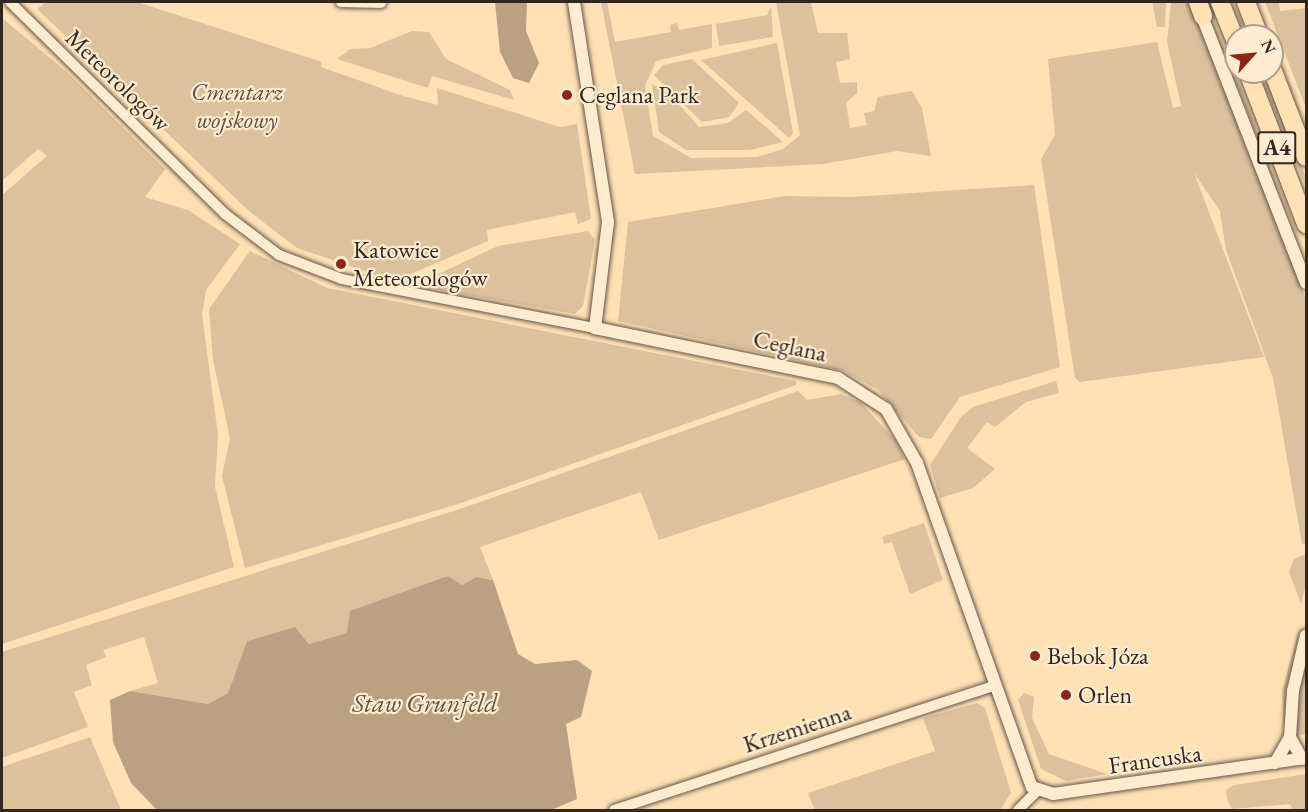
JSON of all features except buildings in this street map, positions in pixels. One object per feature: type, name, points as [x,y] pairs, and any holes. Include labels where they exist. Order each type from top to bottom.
[{"type":"highway","points":[[1220,2],[1229,24]]},
{"type":"highway","points":[[1246,2],[1254,24]]},
{"type":"highway","name":"A4","points":[[1253,84],[1306,224]]},
{"type":"highway","name":"A4","points":[[1278,84],[1306,157]]},
{"type":"street","name":"Meteorologów","points":[[10,2],[225,214],[279,255],[342,279],[595,328]]},
{"type":"street","points":[[341,2],[381,3]]},
{"type":"street","points":[[574,2],[608,222],[595,328]]},
{"type":"street","points":[[1199,6],[1306,283]]},
{"type":"street","name":"Ceglana","points":[[595,328],[817,373],[854,385],[881,404],[910,446],[1021,769],[1037,791]]},
{"type":"street","points":[[1275,763],[1290,737],[1293,691],[1306,635]]},
{"type":"street","name":"Krzemienna","points":[[614,810],[994,686]]},
{"type":"street","points":[[1290,737],[1305,757]]},
{"type":"street","name":"Francuska","points":[[1037,791],[1063,793],[1305,757]]},
{"type":"street","points":[[1018,810],[1037,791]]},
{"type":"green space","name":"Cmentarz wojskowy","points":[[46,2],[137,2],[322,62],[321,67],[403,96],[438,105],[437,88],[560,127],[577,124],[591,219],[578,224],[575,212],[487,230],[488,241],[394,281],[297,248],[250,212],[37,9]]},
{"type":"green space","points":[[601,2],[607,2],[615,42],[671,32],[670,25],[677,23],[679,30],[712,24],[712,48],[656,61],[645,86],[653,136],[691,158],[757,157],[783,149],[800,135],[776,2],[811,2],[818,33],[847,33],[850,59],[836,62],[840,83],[857,82],[857,93],[846,103],[850,128],[867,125],[864,113],[874,111],[878,97],[912,91],[922,108],[931,156],[897,151],[823,164],[635,174]]},
{"type":"green space","points":[[1152,2],[1166,2],[1165,27],[1157,27]]},
{"type":"green space","points":[[1171,2],[1190,2],[1193,8],[1306,299],[1306,543],[1302,544],[1273,378],[1226,250],[1220,211],[1194,173],[1264,357],[1080,382],[1075,378],[1041,159],[1055,135],[1048,59],[1157,42],[1173,108],[1181,106],[1167,42]]},
{"type":"green space","points":[[1204,2],[1224,48],[1224,53]]},
{"type":"green space","points":[[1265,2],[1279,2],[1280,11],[1306,8],[1306,108],[1284,51],[1284,24],[1274,24]]},
{"type":"green space","points":[[771,6],[773,37],[719,46],[716,24],[767,15]]},
{"type":"green space","points":[[2,18],[68,73],[165,169],[145,197],[188,210],[240,244],[206,290],[202,314],[218,435],[215,487],[234,567],[2,644],[2,195],[47,156],[38,149],[2,181]]},
{"type":"green space","points":[[412,31],[429,32],[446,59],[510,90],[514,100],[432,76],[428,88],[337,59],[350,49],[370,48]]},
{"type":"green space","points":[[777,43],[793,133],[789,138],[701,60]]},
{"type":"green space","points":[[692,59],[739,103],[729,117],[702,122],[654,75],[663,65]]},
{"type":"green space","points":[[652,84],[668,92],[699,127],[728,123],[746,110],[783,142],[750,150],[686,150],[659,132]]},
{"type":"green space","points":[[1236,84],[1240,85],[1286,211]]},
{"type":"green space","points":[[1267,84],[1306,177],[1306,187]]},
{"type":"green space","points":[[1034,185],[1060,367],[960,397],[931,439],[919,437],[878,390],[844,371],[618,321],[628,222],[785,196],[851,197]]},
{"type":"green space","points":[[588,231],[595,240],[583,306],[575,314],[428,288],[428,279],[498,246]]},
{"type":"green space","points":[[250,251],[327,288],[796,381],[796,385],[458,504],[245,568],[222,476],[230,438],[213,360],[209,309]]},
{"type":"green space","points":[[1056,381],[1059,393],[1026,402],[995,427],[987,422],[967,448],[995,469],[973,488],[940,498],[930,465],[961,417],[973,407]]},
{"type":"green space","points":[[798,391],[807,400],[841,394],[861,403],[896,441],[905,459],[659,540],[641,492],[480,547],[493,580],[476,577],[462,585],[447,576],[348,633],[309,644],[295,627],[247,641],[228,693],[208,704],[130,691],[158,683],[144,637],[103,650],[106,657],[86,665],[92,685],[74,692],[88,727],[2,758],[2,652],[460,509]]},
{"type":"green space","points":[[924,523],[943,580],[910,594],[892,542],[884,544],[882,537]]},
{"type":"green space","points":[[1306,554],[1306,584],[1301,604],[1289,572],[1294,559]]},
{"type":"green space","points":[[1301,623],[1287,693],[1284,735],[1282,691]]},
{"type":"green space","points":[[1306,655],[1306,734],[1296,735],[1299,692]]},
{"type":"green space","points":[[1024,693],[1034,697],[1032,718],[1049,754],[1107,774],[1066,781],[1041,769],[1018,700]]},
{"type":"green space","points":[[977,703],[985,708],[1011,793],[1000,810],[815,810],[808,793],[935,751],[923,718]]},
{"type":"green space","points":[[90,737],[121,810],[2,810],[2,767]]},
{"type":"green space","points":[[1306,774],[1306,810],[1293,810],[1290,804],[1232,809],[1227,799],[1226,790],[1234,785]]},
{"type":"water","points":[[495,2],[527,2],[526,31],[539,63],[529,83],[513,78],[500,52]]},
{"type":"water","name":"Staw Grunfeld","points":[[448,576],[462,585],[476,577],[493,580],[518,654],[535,664],[577,660],[592,671],[581,717],[566,724],[577,799],[551,810],[157,810],[131,783],[113,742],[110,700],[130,691],[208,704],[228,693],[247,641],[295,627],[309,644],[347,633],[350,611]]},
{"type":"place","name":"Ceglana Park","points":[[567,95]]},
{"type":"place","name":"Katowice Meteorologów","points":[[341,264]]},
{"type":"place","name":"Bebok Józa","points":[[1035,656]]},
{"type":"place","name":"Orlen","points":[[1066,695]]}]
